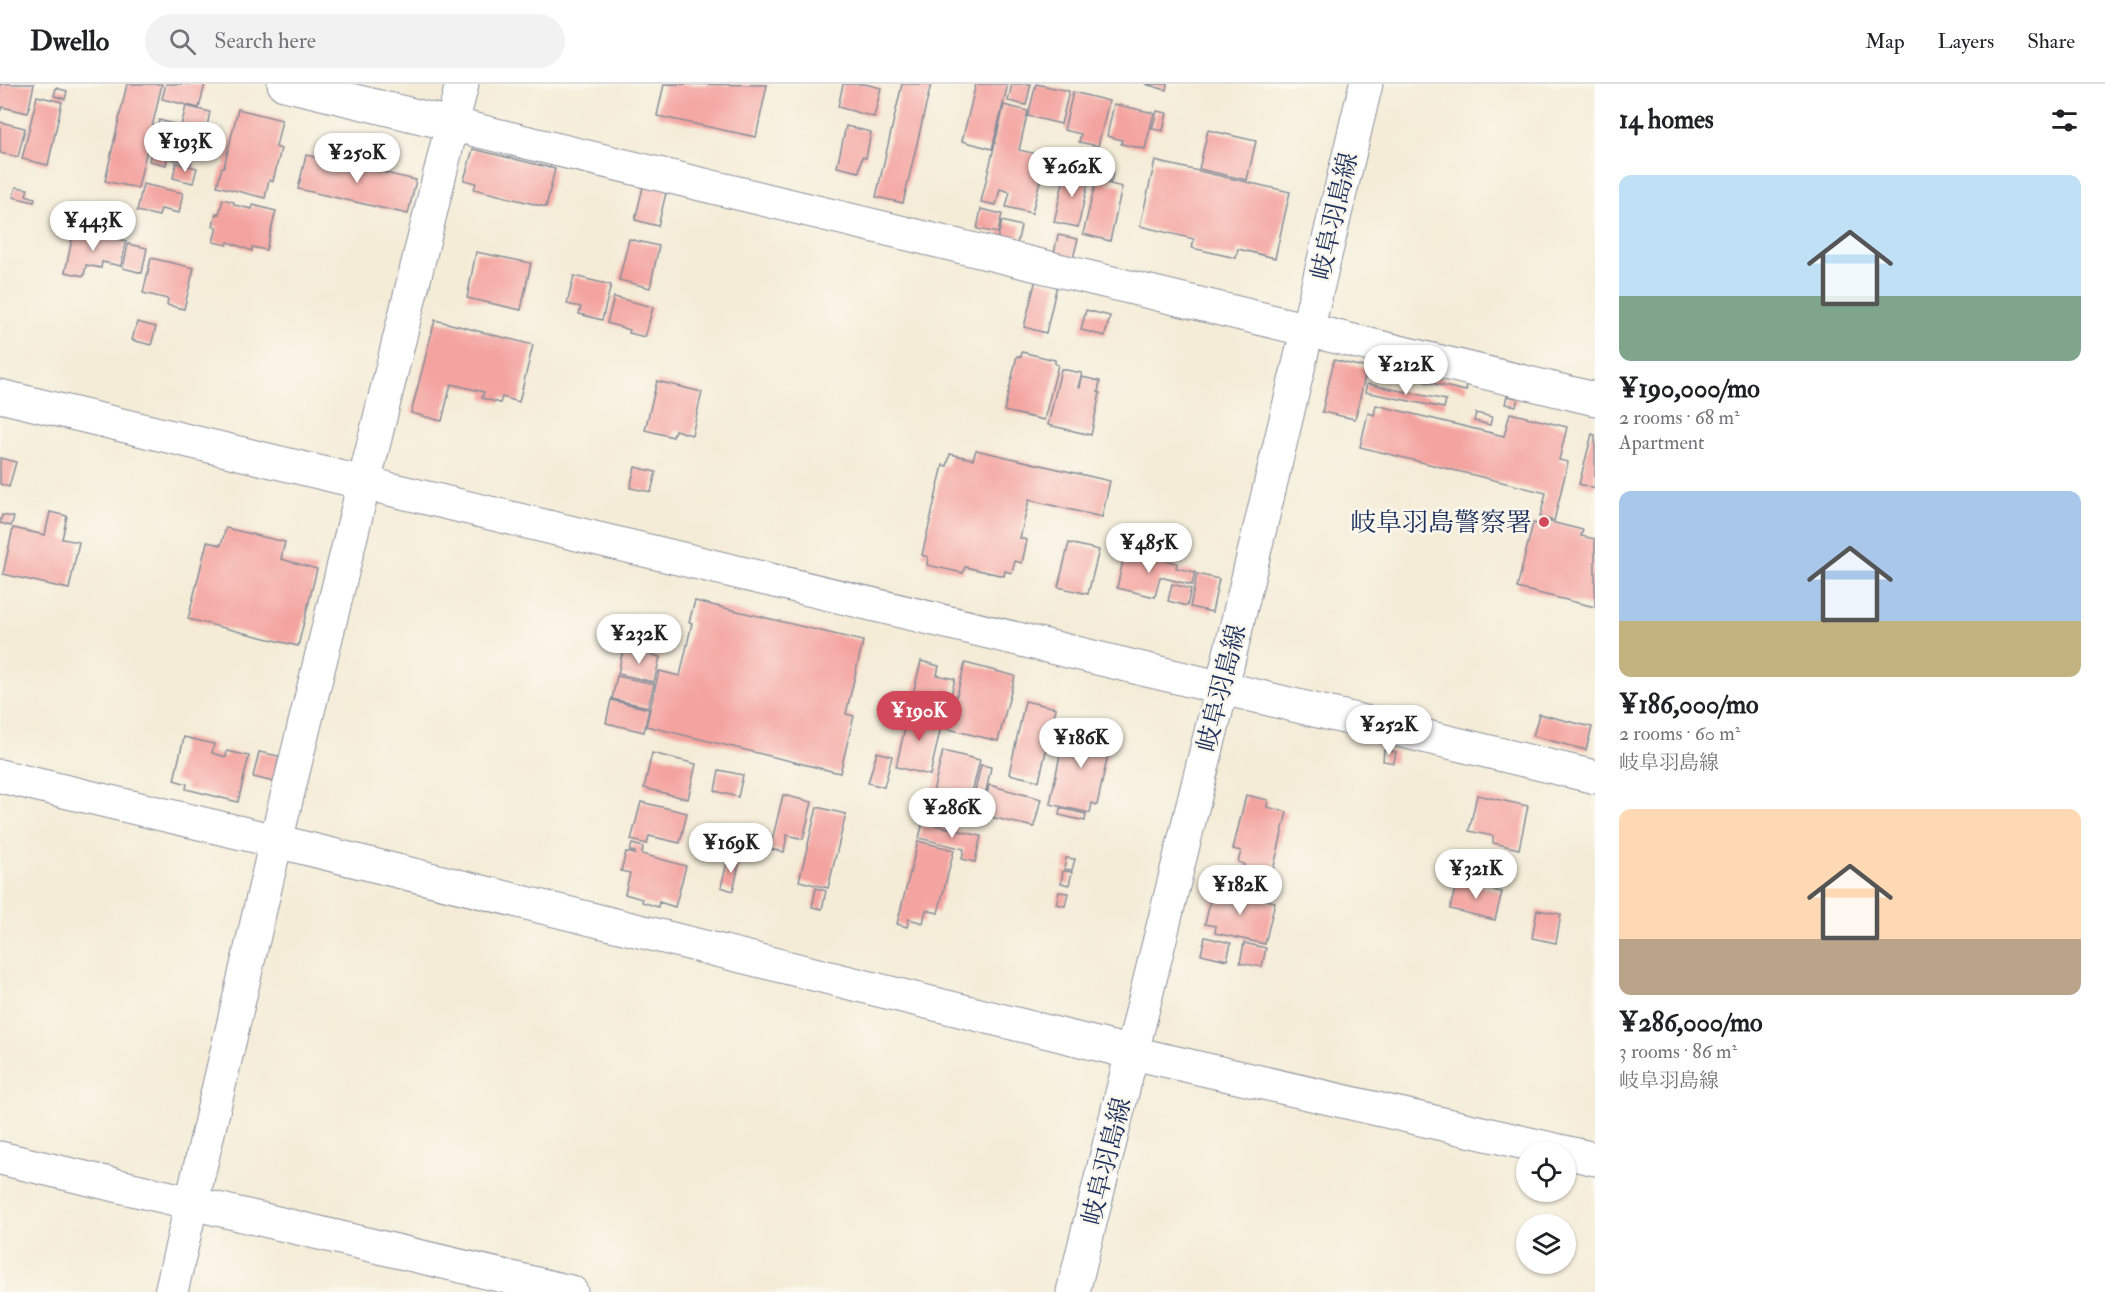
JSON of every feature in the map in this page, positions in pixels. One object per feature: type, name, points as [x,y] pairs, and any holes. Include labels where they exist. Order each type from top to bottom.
[{"type":"street","points":[[284,84],[1595,399]]},
{"type":"street","points":[[171,1292],[276,841],[462,84]]},
{"type":"street","name":"岐阜羽島線","points":[[1073,1292],[1222,687],[1366,84]]},
{"type":"street","points":[[0,396],[1595,777]]},
{"type":"street","points":[[0,776],[276,841],[1133,1053],[1595,1159]]},
{"type":"street","points":[[0,1158],[571,1292]]},
{"type":"building","points":[[0,84],[34,84],[28,113],[2,107],[0,112]]},
{"type":"building","points":[[127,84],[162,84],[138,188],[105,181]]},
{"type":"building","points":[[166,84],[205,84],[199,108],[162,99]]},
{"type":"building","points":[[664,84],[767,85],[756,137],[657,116]]},
{"type":"building","points":[[843,84],[865,84],[881,88],[874,117],[838,107]]},
{"type":"building","points":[[902,84],[931,84],[903,203],[876,197]]},
{"type":"building","points":[[976,84],[1008,84],[992,149],[962,141]]},
{"type":"building","points":[[1012,84],[1031,84],[1026,105],[1008,101]]},
{"type":"building","points":[[1036,84],[1069,91],[1061,124],[1028,116]]},
{"type":"building","points":[[1145,84],[1167,84],[1166,90]]},
{"type":"building","points":[[56,88],[67,91],[65,99],[54,96]]},
{"type":"building","points":[[1073,92],[1109,101],[1098,146],[1079,142],[1081,134],[1064,130]]},
{"type":"building","points":[[37,96],[62,102],[48,165],[22,159]]},
{"type":"building","points":[[1114,104],[1154,113],[1145,149],[1121,144],[1122,140],[1107,136]]},
{"type":"building","points":[[1004,105],[1028,111],[1019,150],[1046,156],[1032,213],[1006,207],[1010,192],[1000,189],[996,205],[981,202]]},
{"type":"building","points":[[186,106],[210,112],[206,131],[199,129],[191,164],[167,158],[166,165],[149,161],[159,120],[181,126]]},
{"type":"building","points":[[238,109],[282,120],[276,147],[281,149],[273,181],[269,180],[265,198],[217,186]]},
{"type":"building","points":[[1157,111],[1167,113],[1163,131],[1152,129]]},
{"type":"building","points":[[0,122],[25,128],[18,157],[0,153]]},
{"type":"building","points":[[846,126],[871,132],[866,158],[862,157],[859,172],[837,167]]},
{"type":"building","points":[[1208,130],[1256,141],[1247,180],[1199,169]]},
{"type":"building","points":[[473,149],[555,169],[546,207],[474,189],[476,183],[464,180]]},
{"type":"building","points":[[306,155],[416,180],[408,214],[298,189]]},
{"type":"building","points":[[1155,161],[1290,192],[1275,258],[1238,249],[1236,258],[1192,248],[1194,239],[1140,226]]},
{"type":"building","points":[[176,163],[197,168],[193,183],[173,178]]},
{"type":"building","points":[[1066,169],[1090,175],[1078,227],[1054,222]]},
{"type":"building","points":[[1102,171],[1113,173],[1111,182],[1100,180]]},
{"type":"building","points":[[1096,180],[1122,187],[1110,241],[1083,234]]},
{"type":"building","points":[[644,183],[667,189],[658,226],[635,220]]},
{"type":"building","points":[[143,184],[183,193],[179,213],[161,209],[159,216],[137,211]]},
{"type":"building","points":[[16,187],[28,189],[26,195],[35,198],[34,202],[13,197]]},
{"type":"building","points":[[223,199],[234,202],[234,205],[252,209],[253,205],[276,211],[266,250],[252,247],[252,251],[228,242],[227,245],[213,242],[217,227],[213,226],[216,213],[219,214]]},
{"type":"building","points":[[981,209],[1002,214],[998,233],[977,229]]},
{"type":"building","points":[[1002,221],[1021,226],[1017,244],[997,240]]},
{"type":"building","points":[[74,230],[126,241],[121,266],[102,262],[101,268],[86,265],[84,276],[65,272]]},
{"type":"building","points":[[1058,235],[1078,239],[1073,258],[1054,253]]},
{"type":"building","points":[[629,239],[659,246],[650,288],[619,280]]},
{"type":"building","points":[[128,244],[147,248],[142,273],[123,268]]},
{"type":"building","points":[[476,252],[531,263],[521,310],[467,298]]},
{"type":"building","points":[[151,258],[194,268],[184,309],[167,305],[168,299],[143,293]]},
{"type":"building","points":[[574,276],[611,285],[602,320],[579,314],[581,307],[567,304]]},
{"type":"building","points":[[1036,279],[1057,285],[1046,333],[1024,327]]},
{"type":"building","points":[[614,297],[653,307],[645,337],[607,323]]},
{"type":"building","points":[[1086,310],[1110,316],[1105,336],[1081,330]]},
{"type":"building","points":[[435,320],[533,345],[519,402],[502,397],[500,403],[482,398],[484,392],[451,384],[442,421],[411,413]]},
{"type":"building","points":[[137,322],[156,327],[151,345],[132,340]]},
{"type":"building","points":[[1022,352],[1055,360],[1055,364],[1058,365],[1044,420],[1004,411],[1017,356],[1021,357]]},
{"type":"building","points":[[1334,360],[1367,368],[1355,419],[1322,412]]},
{"type":"building","points":[[1061,369],[1082,373],[1078,387],[1080,388],[1082,377],[1100,381],[1098,392],[1100,393],[1091,435],[1048,425]]},
{"type":"building","points":[[1400,369],[1467,384],[1466,391],[1399,376]]},
{"type":"building","points":[[657,381],[702,392],[692,435],[675,430],[673,437],[645,430]]},
{"type":"building","points":[[1367,384],[1446,400],[1444,408],[1365,392]]},
{"type":"building","points":[[1507,396],[1518,398],[1516,406],[1505,404]]},
{"type":"building","points":[[1376,405],[1504,436],[1510,413],[1567,427],[1559,460],[1568,462],[1554,521],[1540,517],[1546,493],[1360,447],[1368,413],[1374,415]]},
{"type":"building","points":[[1476,413],[1492,417],[1490,425],[1474,421]]},
{"type":"building","points":[[1592,434],[1595,435],[1595,489],[1579,484]]},
{"type":"building","points":[[976,450],[1110,481],[1102,517],[1029,500],[1020,538],[1027,540],[1022,563],[1015,561],[1012,573],[1005,571],[1004,576],[965,567],[963,573],[927,565],[928,557],[922,555],[943,465],[947,466],[950,454],[973,459]]},
{"type":"building","points":[[0,458],[16,462],[9,487],[0,484]]},
{"type":"building","points":[[635,467],[656,472],[651,492],[630,488]]},
{"type":"building","points":[[50,512],[67,516],[62,539],[79,542],[69,589],[3,574],[13,528],[45,535]]},
{"type":"building","points":[[2,515],[14,517],[11,526],[0,523]]},
{"type":"building","points":[[1547,521],[1583,530],[1581,536],[1595,539],[1595,607],[1517,588],[1533,523],[1546,526]]},
{"type":"building","points":[[226,528],[285,542],[281,559],[317,569],[298,646],[188,619],[207,542],[221,545]]},
{"type":"building","points":[[1069,543],[1099,550],[1088,594],[1058,587]]},
{"type":"building","points":[[1125,551],[1177,563],[1176,568],[1195,572],[1192,585],[1160,577],[1155,597],[1117,588]]},
{"type":"building","points":[[1197,574],[1219,579],[1212,612],[1190,607]]},
{"type":"building","points":[[1172,584],[1191,589],[1187,606],[1168,601]]},
{"type":"building","points":[[695,601],[863,641],[846,714],[854,716],[840,773],[646,726],[659,671],[680,676]]},
{"type":"building","points":[[640,648],[646,649],[645,653],[660,657],[654,682],[618,674],[623,649],[639,652]]},
{"type":"building","points":[[921,661],[939,666],[937,675],[955,679],[948,706],[912,698]]},
{"type":"building","points":[[965,663],[1015,676],[998,741],[948,729]]},
{"type":"building","points":[[617,676],[654,684],[648,707],[612,699]]},
{"type":"building","points":[[611,700],[649,709],[644,732],[606,723]]},
{"type":"building","points":[[1025,701],[1056,708],[1039,781],[1009,774]]},
{"type":"building","points":[[909,710],[943,718],[930,775],[896,767]]},
{"type":"building","points":[[1539,714],[1592,727],[1586,750],[1533,736]]},
{"type":"building","points":[[1066,725],[1112,736],[1097,805],[1092,803],[1090,813],[1050,804]]},
{"type":"building","points":[[184,737],[214,744],[212,753],[226,757],[227,751],[249,756],[238,802],[186,789],[187,784],[174,780]]},
{"type":"building","points":[[1384,750],[1396,752],[1394,763],[1383,761]]},
{"type":"building","points":[[943,751],[980,760],[969,805],[932,796]]},
{"type":"building","points":[[259,752],[279,756],[274,782],[253,777]]},
{"type":"building","points":[[877,752],[892,756],[884,787],[868,783]]},
{"type":"building","points":[[652,753],[696,764],[688,799],[644,788]]},
{"type":"building","points":[[981,765],[991,767],[982,811],[971,808]]},
{"type":"building","points":[[719,770],[743,775],[738,797],[715,791]]},
{"type":"building","points":[[989,785],[1041,799],[1034,827],[982,815]]},
{"type":"building","points":[[783,795],[812,802],[803,839],[787,835],[784,852],[770,849]]},
{"type":"building","points":[[1246,795],[1268,800],[1267,807],[1287,812],[1271,879],[1243,869],[1244,864],[1238,862],[1241,851],[1233,849]]},
{"type":"building","points":[[1477,795],[1528,806],[1519,849],[1493,843],[1493,836],[1469,831]]},
{"type":"building","points":[[641,802],[687,813],[680,843],[649,836],[647,844],[631,840]]},
{"type":"building","points":[[817,807],[846,814],[828,888],[799,881]]},
{"type":"building","points":[[1060,808],[1086,814],[1085,821],[1059,815]]},
{"type":"building","points":[[923,822],[981,836],[975,862],[962,859],[964,849],[919,838]]},
{"type":"building","points":[[918,841],[954,850],[938,913],[926,910],[923,923],[909,919],[907,927],[897,924]]},
{"type":"building","points":[[632,844],[643,847],[642,854],[686,866],[675,907],[659,902],[658,907],[625,894],[630,873],[621,871],[626,852],[635,854],[630,851]]},
{"type":"building","points":[[728,858],[740,860],[733,891],[721,887]]},
{"type":"building","points":[[1066,858],[1075,859],[1072,870],[1064,869]]},
{"type":"building","points":[[1063,871],[1072,872],[1069,885],[1061,883]]},
{"type":"building","points":[[1457,881],[1502,892],[1495,920],[1450,909]]},
{"type":"building","points":[[816,888],[826,891],[822,909],[812,907]]},
{"type":"building","points":[[1213,889],[1275,902],[1265,944],[1215,933],[1216,926],[1205,924]]},
{"type":"building","points":[[1059,892],[1068,893],[1065,906],[1056,904]]},
{"type":"building","points":[[1537,910],[1561,914],[1556,943],[1532,938]]},
{"type":"building","points":[[1205,937],[1231,943],[1227,960],[1201,954]]},
{"type":"building","points":[[1244,943],[1266,948],[1262,967],[1240,963]]},
{"type":"place","name":"岐阜羽島警察署","points":[[1544,522]]}]
